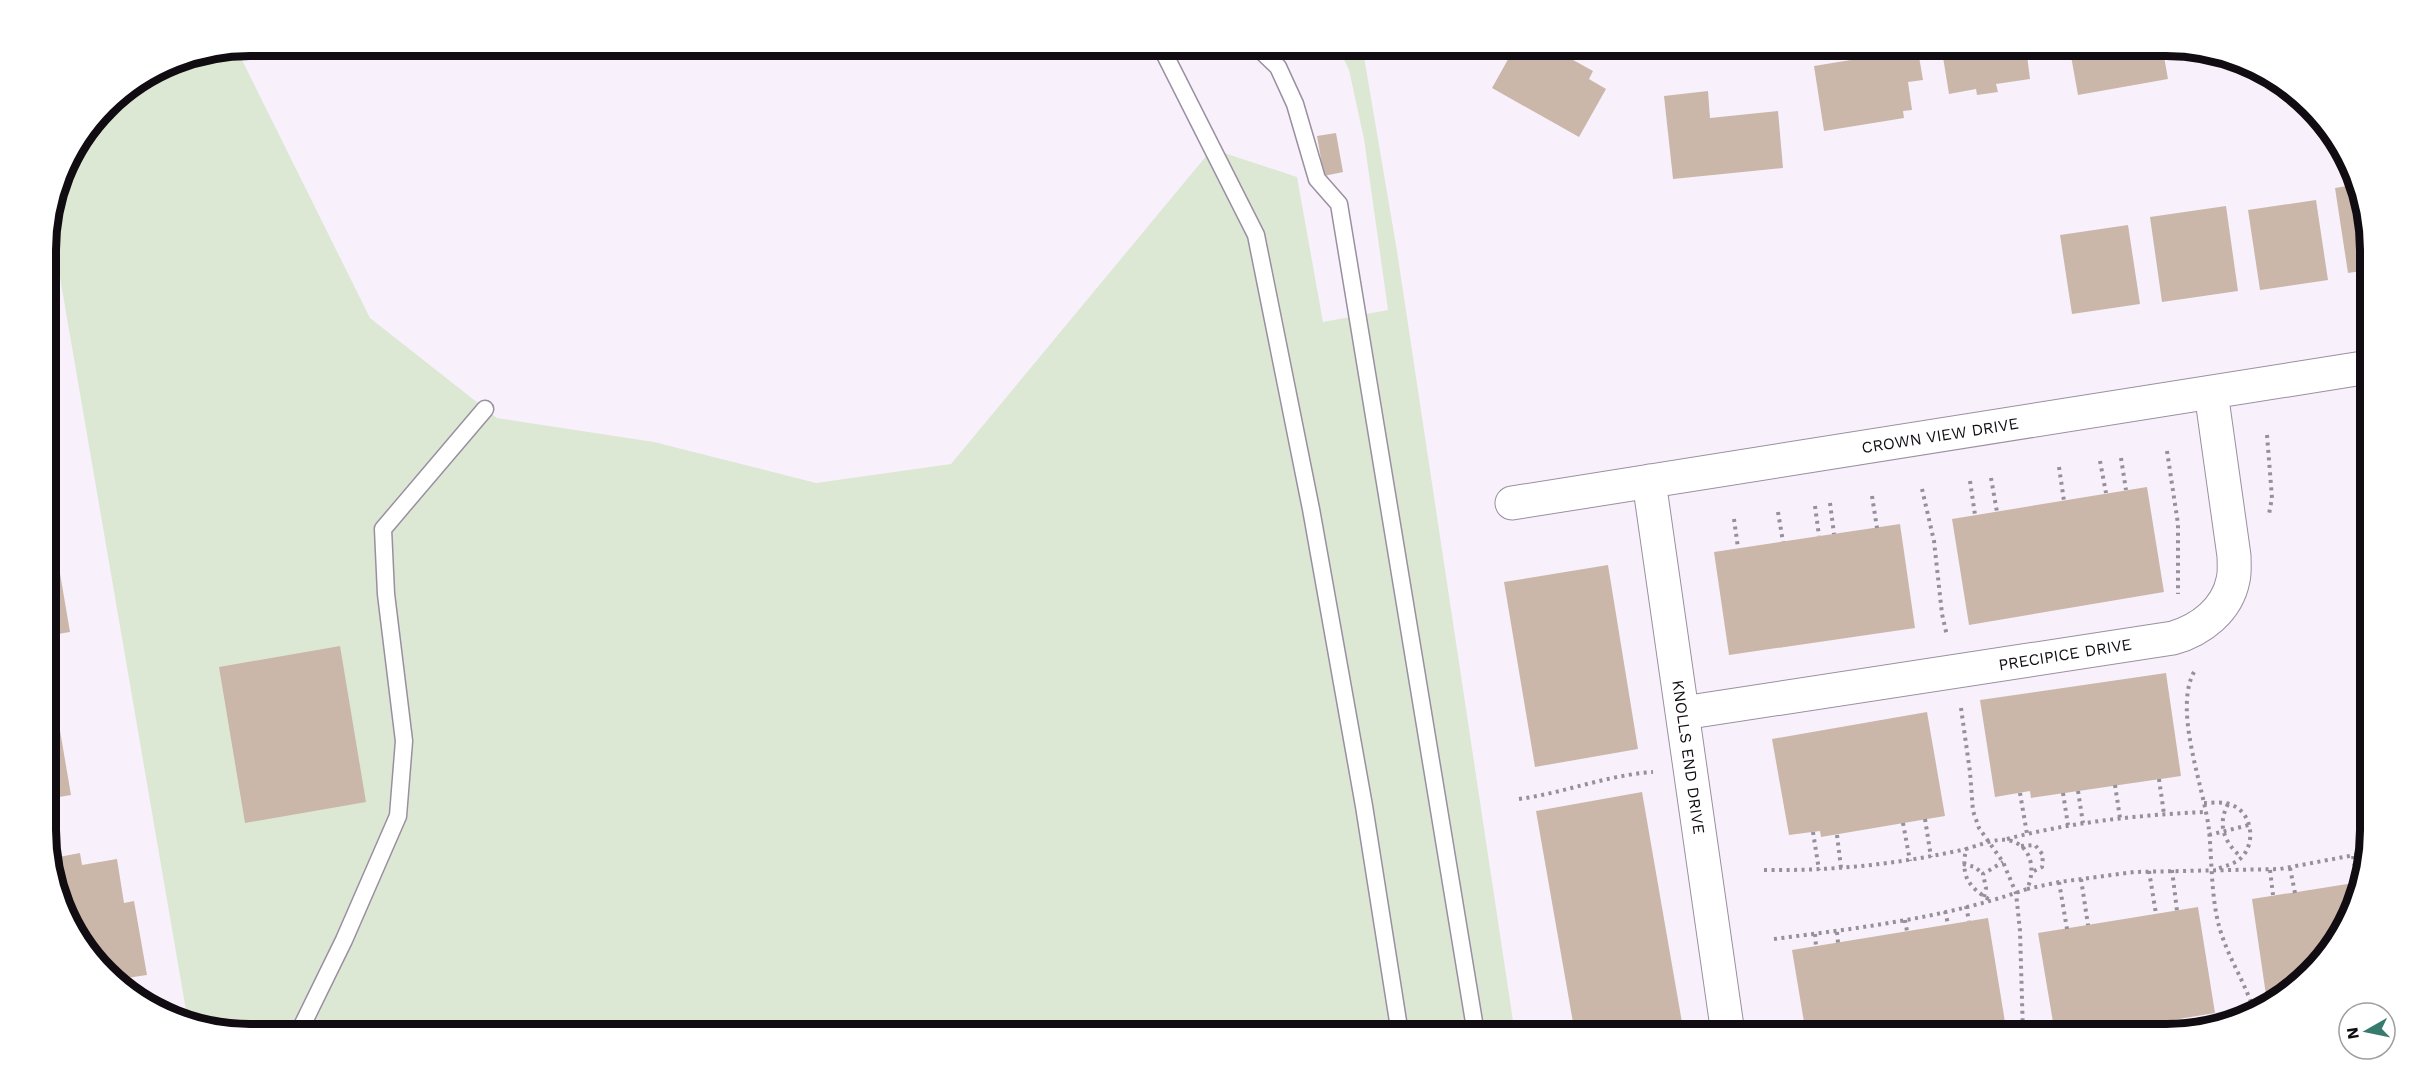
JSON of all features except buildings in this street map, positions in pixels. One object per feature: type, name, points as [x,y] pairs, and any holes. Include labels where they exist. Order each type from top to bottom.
[{"type":"street","name":"CROWN VIEW DRIVE","points":[[1512,503],[2360,368]]},
{"type":"street","name":"PRECIPICE DRIVE","points":[[1683,712],[2173,638],[2198,628],[2216,614],[2227,598],[2233,580],[2234,556],[2211,392]]},
{"type":"street","name":"KNOLLS END DRIVE","points":[[1649,481],[1726,1023]]},
{"type":"lane","points":[[1166,56],[1256,235],[1311,509],[1364,806],[1398,1023]]},
{"type":"lane","points":[[1265,56],[1278,68],[1295,104],[1317,179],[1339,204],[1474,1023]]},
{"type":"lane","points":[[303,1024],[344,940],[398,816],[404,741],[386,594],[383,529],[485,409]]},
{"type":"path","points":[[2167,451],[2178,524],[2178,598]]},
{"type":"path","points":[[2121,458],[2126,490]]},
{"type":"path","points":[[2100,461],[2106,494]]},
{"type":"path","points":[[2058,468],[2064,501]]},
{"type":"path","points":[[1990,478],[1996,512]]},
{"type":"path","points":[[1970,482],[1976,515]]},
{"type":"path","points":[[1922,489],[1934,541],[1942,614],[1948,640]]},
{"type":"path","points":[[1872,496],[1877,528]]},
{"type":"path","points":[[1830,503],[1834,534]]},
{"type":"path","points":[[1815,506],[1819,536]]},
{"type":"path","points":[[1778,512],[1783,542]]},
{"type":"path","points":[[1734,519],[1738,548]]},
{"type":"path","points":[[2197,668],[2192,675],[2188,716],[2191,746],[2209,835],[2219,924],[2230,959],[2252,1004]]},
{"type":"path","points":[[1960,706],[1970,772],[1973,811],[1979,828],[2003,862],[2016,893],[2020,931],[2023,1023]]},
{"type":"path","points":[[1518,799],[1574,788],[1613,777],[1663,772]]},
{"type":"path","points":[[2159,779],[2164,814]]},
{"type":"path","points":[[2115,785],[2120,818]]},
{"type":"path","points":[[2078,791],[2083,823]]},
{"type":"path","points":[[2020,793],[2027,834]]},
{"type":"path","points":[[2063,793],[2068,825]]},
{"type":"path","points":[[2204,803],[2228,804],[2242,812],[2249,825],[2248,846],[2241,857],[2213,870]]},
{"type":"path","points":[[2228,804],[2223,816],[2223,832],[2229,846],[2241,857]]},
{"type":"path","points":[[1764,870],[1819,870],[1910,861],[2068,825],[2120,818],[2205,812]]},
{"type":"path","points":[[1925,819],[1931,857]]},
{"type":"path","points":[[1903,823],[1910,861]]},
{"type":"path","points":[[2209,835],[2249,825]]},
{"type":"path","points":[[1813,832],[1819,870]]},
{"type":"path","points":[[1836,835],[1841,868]]},
{"type":"path","points":[[2006,839],[2026,850],[2030,859],[2032,872],[2027,889]]},
{"type":"path","points":[[2021,846],[2035,845],[2043,855],[2042,867],[2032,872]]},
{"type":"path","points":[[1966,849],[1963,864],[1965,875],[1970,884],[1990,900]]},
{"type":"path","points":[[2353,856],[2355,871]]},
{"type":"path","points":[[1774,939],[1836,932],[1905,920],[2059,882],[2149,871],[2270,870],[2358,856]]},
{"type":"path","points":[[1983,874],[2003,862]]},
{"type":"path","points":[[1963,864],[1975,867],[1983,874],[1986,888],[1984,897]]},
{"type":"path","points":[[2290,868],[2295,893]]},
{"type":"path","points":[[2172,870],[2178,911]]},
{"type":"path","points":[[2270,870],[2273,895]]},
{"type":"path","points":[[2149,871],[2156,914]]},
{"type":"path","points":[[2081,879],[2088,925]]},
{"type":"path","points":[[2059,882],[2067,929]]},
{"type":"path","points":[[1966,906],[1969,921]]},
{"type":"path","points":[[1945,911],[1948,924]]},
{"type":"path","points":[[1905,920],[1908,931]]},
{"type":"path","points":[[1836,932],[1838,943]]},
{"type":"path","points":[[1815,934],[1816,946]]},
{"type":"green space","points":[[240,56],[370,318],[497,418],[654,442],[816,483],[951,464],[1212,149],[1297,177],[1323,322],[1388,310],[1364,139],[1349,70],[1342,56],[1364,56],[1397,251],[1513,1023],[249,1024],[211,1020],[186,1013],[56,254],[57,224],[70,175],[81,152],[96,131],[112,112],[131,96],[152,81],[175,70],[211,59]]}]
